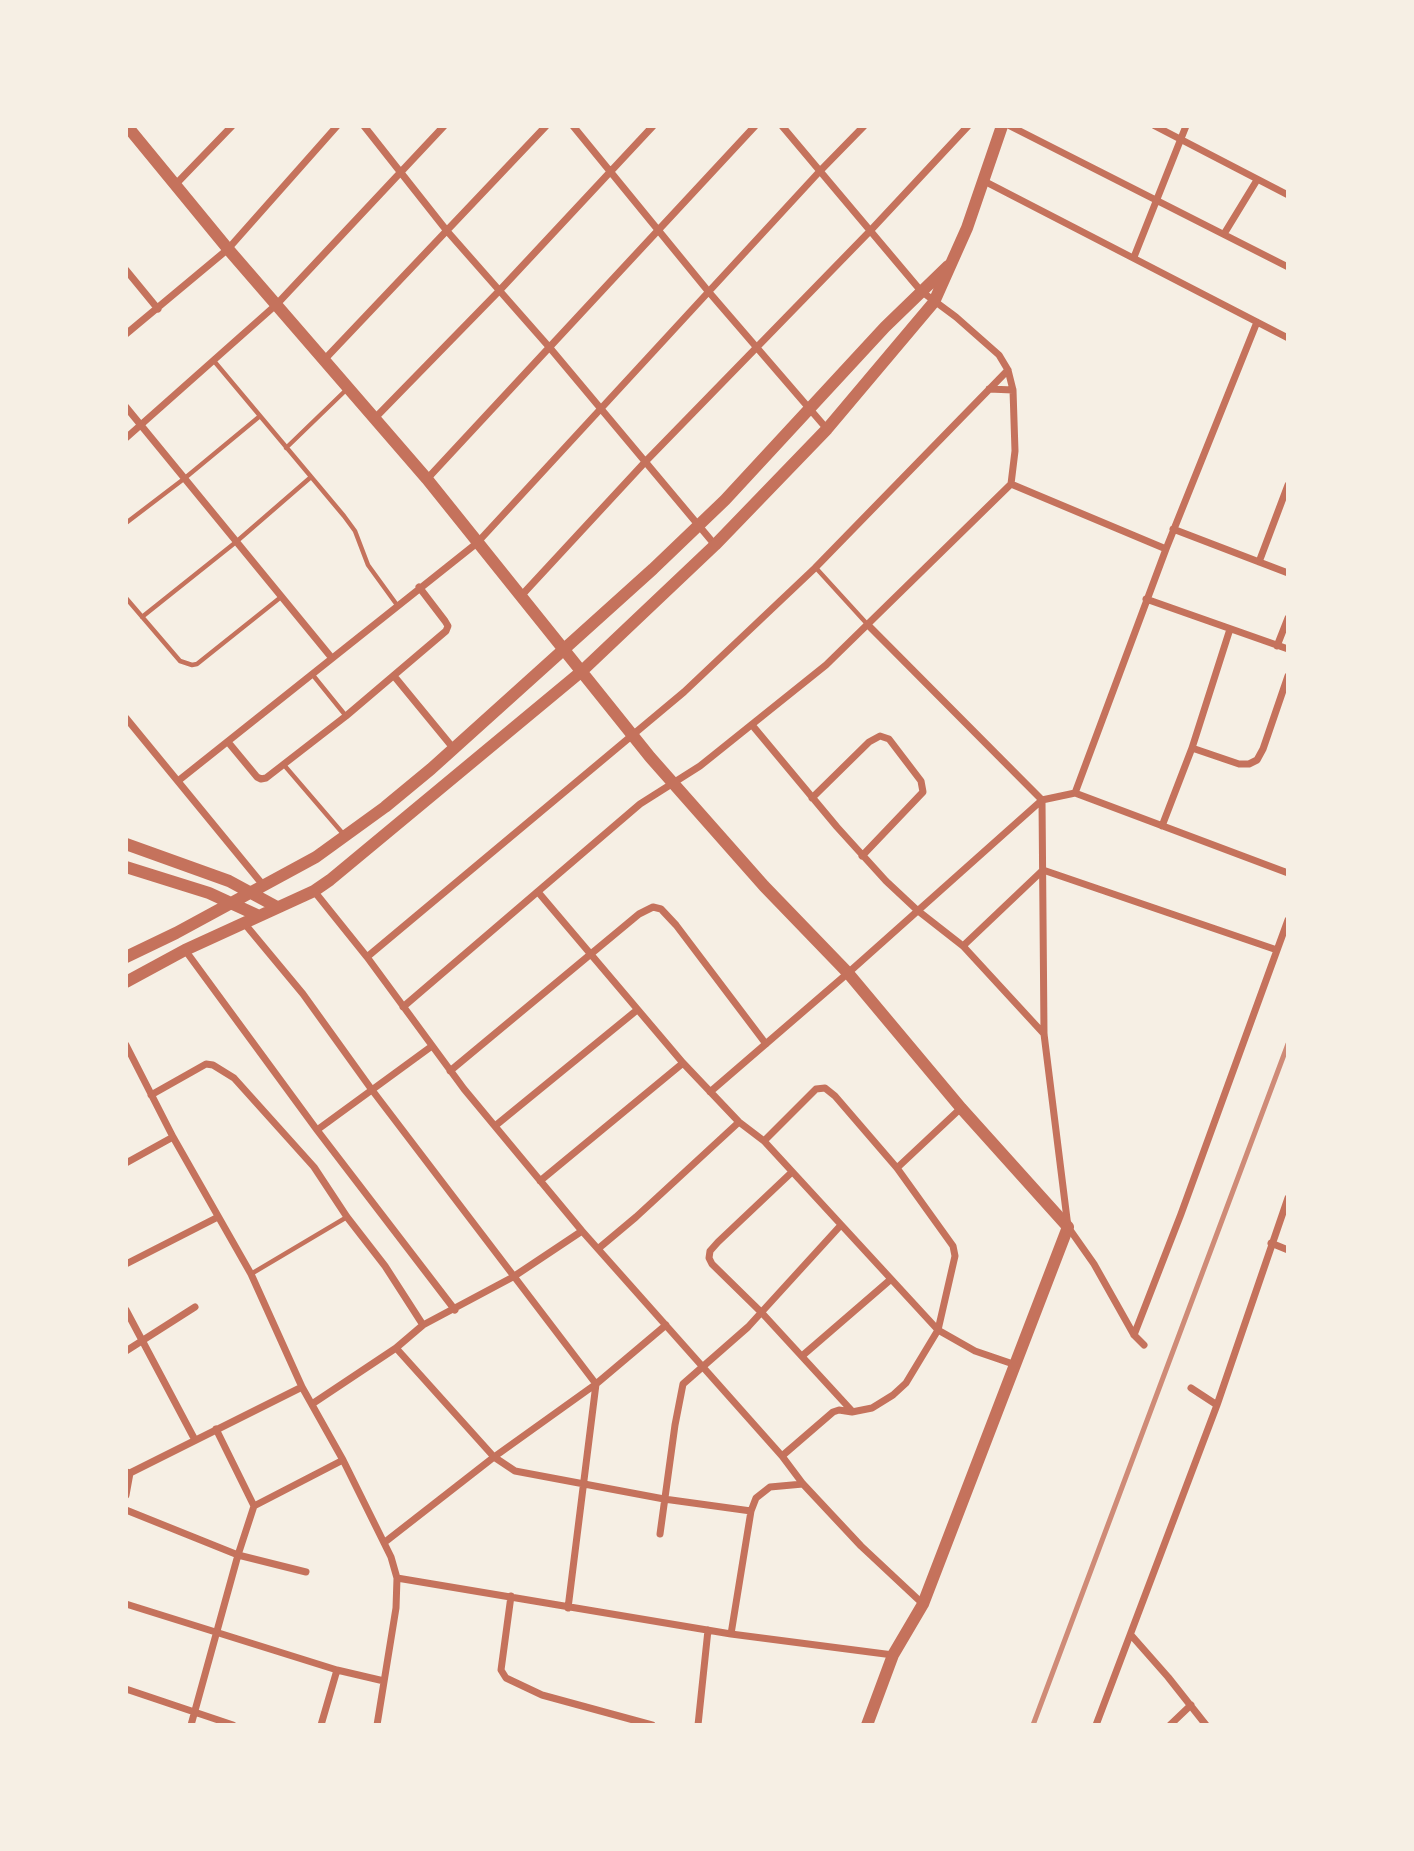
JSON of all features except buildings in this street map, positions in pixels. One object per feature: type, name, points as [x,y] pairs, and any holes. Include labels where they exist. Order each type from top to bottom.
[{"type":"street","points":[[176,184],[232,126]]},
{"type":"street","points":[[126,334],[228,249],[337,126]]},
{"type":"street","points":[[364,126],[447,231],[550,348],[715,545]]},
{"type":"street","points":[[126,438],[278,304],[444,126]]},
{"type":"street","points":[[324,360],[546,126]]},
{"type":"street","points":[[573,126],[708,292],[827,429]]},
{"type":"street","points":[[375,418],[499,291],[653,126]]},
{"type":"street","points":[[427,479],[755,126]]},
{"type":"street","points":[[403,1007],[640,804],[700,766],[826,665],[1011,484],[1016,451],[1013,390],[1008,370],[999,355],[921,291],[782,126]]},
{"type":"street","points":[[178,781],[477,543],[864,126]]},
{"type":"street","points":[[521,596],[646,461],[870,231],[968,126]]},
{"type":"street","points":[[126,982],[185,950],[314,891],[330,880],[582,671],[715,545],[827,429],[934,302],[967,228],[1002,126]]},
{"type":"street","points":[[1010,126],[1288,267]]},
{"type":"street","points":[[1155,126],[1288,195]]},
{"type":"street","points":[[1134,257],[1186,126]]},
{"type":"street","points":[[128,128],[228,249],[427,479],[673,783],[764,886],[848,973],[961,1108],[1068,1227],[1094,1264],[1134,1335],[1144,1345]]},
{"type":"street","points":[[1224,234],[1257,180]]},
{"type":"street","points":[[984,181],[1288,338]]},
{"type":"street","points":[[126,957],[316,857],[345,837],[454,749],[653,569],[753,471],[921,291],[949,266]]},
{"type":"street","points":[[126,270],[158,309]]},
{"type":"street","points":[[1075,793],[1173,529],[1257,322]]},
{"type":"street","points":[[367,957],[704,674],[815,568],[1008,370]]},
{"type":"street","points":[[989,389],[1013,390]]},
{"type":"street","points":[[126,407],[331,657]]},
{"type":"street","points":[[1011,484],[1166,549]]},
{"type":"street","points":[[1259,562],[1288,485]]},
{"type":"street","points":[[1173,529],[1288,573]]},
{"type":"street","points":[[228,742],[261,779],[273,774],[346,716],[446,631],[448,626],[445,621],[419,587]]},
{"type":"street","points":[[1146,599],[1288,649]]},
{"type":"street","points":[[1277,646],[1288,618]]},
{"type":"street","points":[[867,1725],[893,1655],[923,1604],[1068,1227],[1044,1034],[1042,800],[868,625]]},
{"type":"street","points":[[1163,826],[1192,748],[1230,629]]},
{"type":"street","points":[[394,676],[454,749]]},
{"type":"street","points":[[1192,748],[1239,764],[1249,764],[1257,760],[1263,750],[1288,676]]},
{"type":"street","points":[[126,718],[178,781],[257,888],[277,907]]},
{"type":"street","points":[[752,725],[862,856],[917,910],[963,946],[1044,1034]]},
{"type":"street","points":[[812,798],[869,742],[880,736],[889,739],[922,781],[923,792],[862,856]]},
{"type":"street","points":[[710,1092],[1042,800],[1075,793],[1288,873]]},
{"type":"street","points":[[126,844],[257,888]]},
{"type":"street","points":[[126,867],[233,902],[259,916]]},
{"type":"street","points":[[963,946],[1043,870]]},
{"type":"street","points":[[1043,870],[1277,950]]},
{"type":"street","points":[[314,891],[367,957],[450,1071],[582,1231],[803,1483],[862,1546],[923,1604]]},
{"type":"street","points":[[538,892],[683,1063],[738,1122],[764,1141],[938,1330],[975,1351],[1016,1365]]},
{"type":"street","points":[[450,1071],[639,914],[653,907],[661,909],[697,951],[766,1044]]},
{"type":"street","points":[[1134,1335],[1288,920]]},
{"type":"street","points":[[244,923],[303,994],[372,1090],[596,1384],[568,1608]]},
{"type":"street","points":[[185,950],[317,1130],[455,1310]]},
{"type":"street","points":[[495,1126],[637,1010]]},
{"type":"street","points":[[126,1045],[173,1137],[251,1275],[302,1387],[385,1542],[397,1578],[396,1608],[377,1725]]},
{"type":"street","points":[[317,1130],[432,1046]]},
{"type":"street","points":[[126,1067],[134,1063]]},
{"type":"street","points":[[151,1095],[206,1063],[234,1078],[330,1188],[347,1217],[385,1266],[424,1325]]},
{"type":"street","points":[[540,1181],[683,1063]]},
{"type":"street","points":[[764,1141],[816,1089],[825,1088],[897,1168],[953,1246],[954,1265],[938,1330],[900,1389],[872,1408],[833,1412],[782,1456]]},
{"type":"street","points":[[897,1168],[961,1108]]},
{"type":"street","points":[[598,1248],[636,1217],[738,1122]]},
{"type":"street","points":[[126,1163],[173,1137]]},
{"type":"street","points":[[792,1172],[710,1251],[709,1258],[852,1412]]},
{"type":"street","points":[[1096,1725],[1217,1405],[1288,1198]]},
{"type":"street","points":[[126,1264],[218,1217]]},
{"type":"street","points":[[660,1534],[681,1390],[685,1381],[702,1369],[762,1313],[841,1225]]},
{"type":"street","points":[[312,1404],[396,1348],[424,1325],[513,1277],[582,1231]]},
{"type":"street","points":[[1271,1243],[1288,1250]]},
{"type":"street","points":[[802,1356],[890,1280]]},
{"type":"street","points":[[126,1351],[195,1307]]},
{"type":"street","points":[[126,1310],[195,1440]]},
{"type":"street","points":[[385,1542],[494,1457],[596,1384],[666,1325]]},
{"type":"street","points":[[396,1348],[494,1457],[525,1474],[664,1499],[751,1511]]},
{"type":"street","points":[[126,1495],[128,1473],[302,1387]]},
{"type":"street","points":[[1191,1388],[1217,1405]]},
{"type":"street","points":[[191,1725],[254,1506],[216,1429]]},
{"type":"street","points":[[254,1506],[343,1460]]},
{"type":"street","points":[[731,1634],[751,1511],[756,1498],[770,1487],[803,1483]]},
{"type":"street","points":[[126,1510],[239,1555],[306,1572]]},
{"type":"street","points":[[397,1578],[731,1634],[893,1655]]},
{"type":"street","points":[[511,1596],[501,1670],[506,1678],[542,1695],[652,1725]]},
{"type":"street","points":[[126,1604],[337,1670],[384,1681]]},
{"type":"street","points":[[698,1725],[708,1630]]},
{"type":"street","points":[[1131,1635],[1206,1725]]},
{"type":"street","points":[[321,1725],[337,1670]]},
{"type":"street","points":[[126,1689],[233,1725]]},
{"type":"street","points":[[1170,1725],[1191,1705]]},
{"type":"lane","points":[[214,361],[355,531],[368,565],[397,605]]},
{"type":"lane","points":[[286,448],[348,389]]},
{"type":"lane","points":[[126,523],[260,416]]},
{"type":"lane","points":[[142,617],[236,542],[310,477]]},
{"type":"lane","points":[[815,568],[868,625]]},
{"type":"lane","points":[[126,598],[180,661],[192,666],[281,597]]},
{"type":"lane","points":[[312,674],[346,716]]},
{"type":"lane","points":[[284,765],[345,837]]},
{"type":"lane","points":[[251,1275],[347,1217]]},
{"type":"railway","points":[[1033,1725],[1288,1044]]}]
